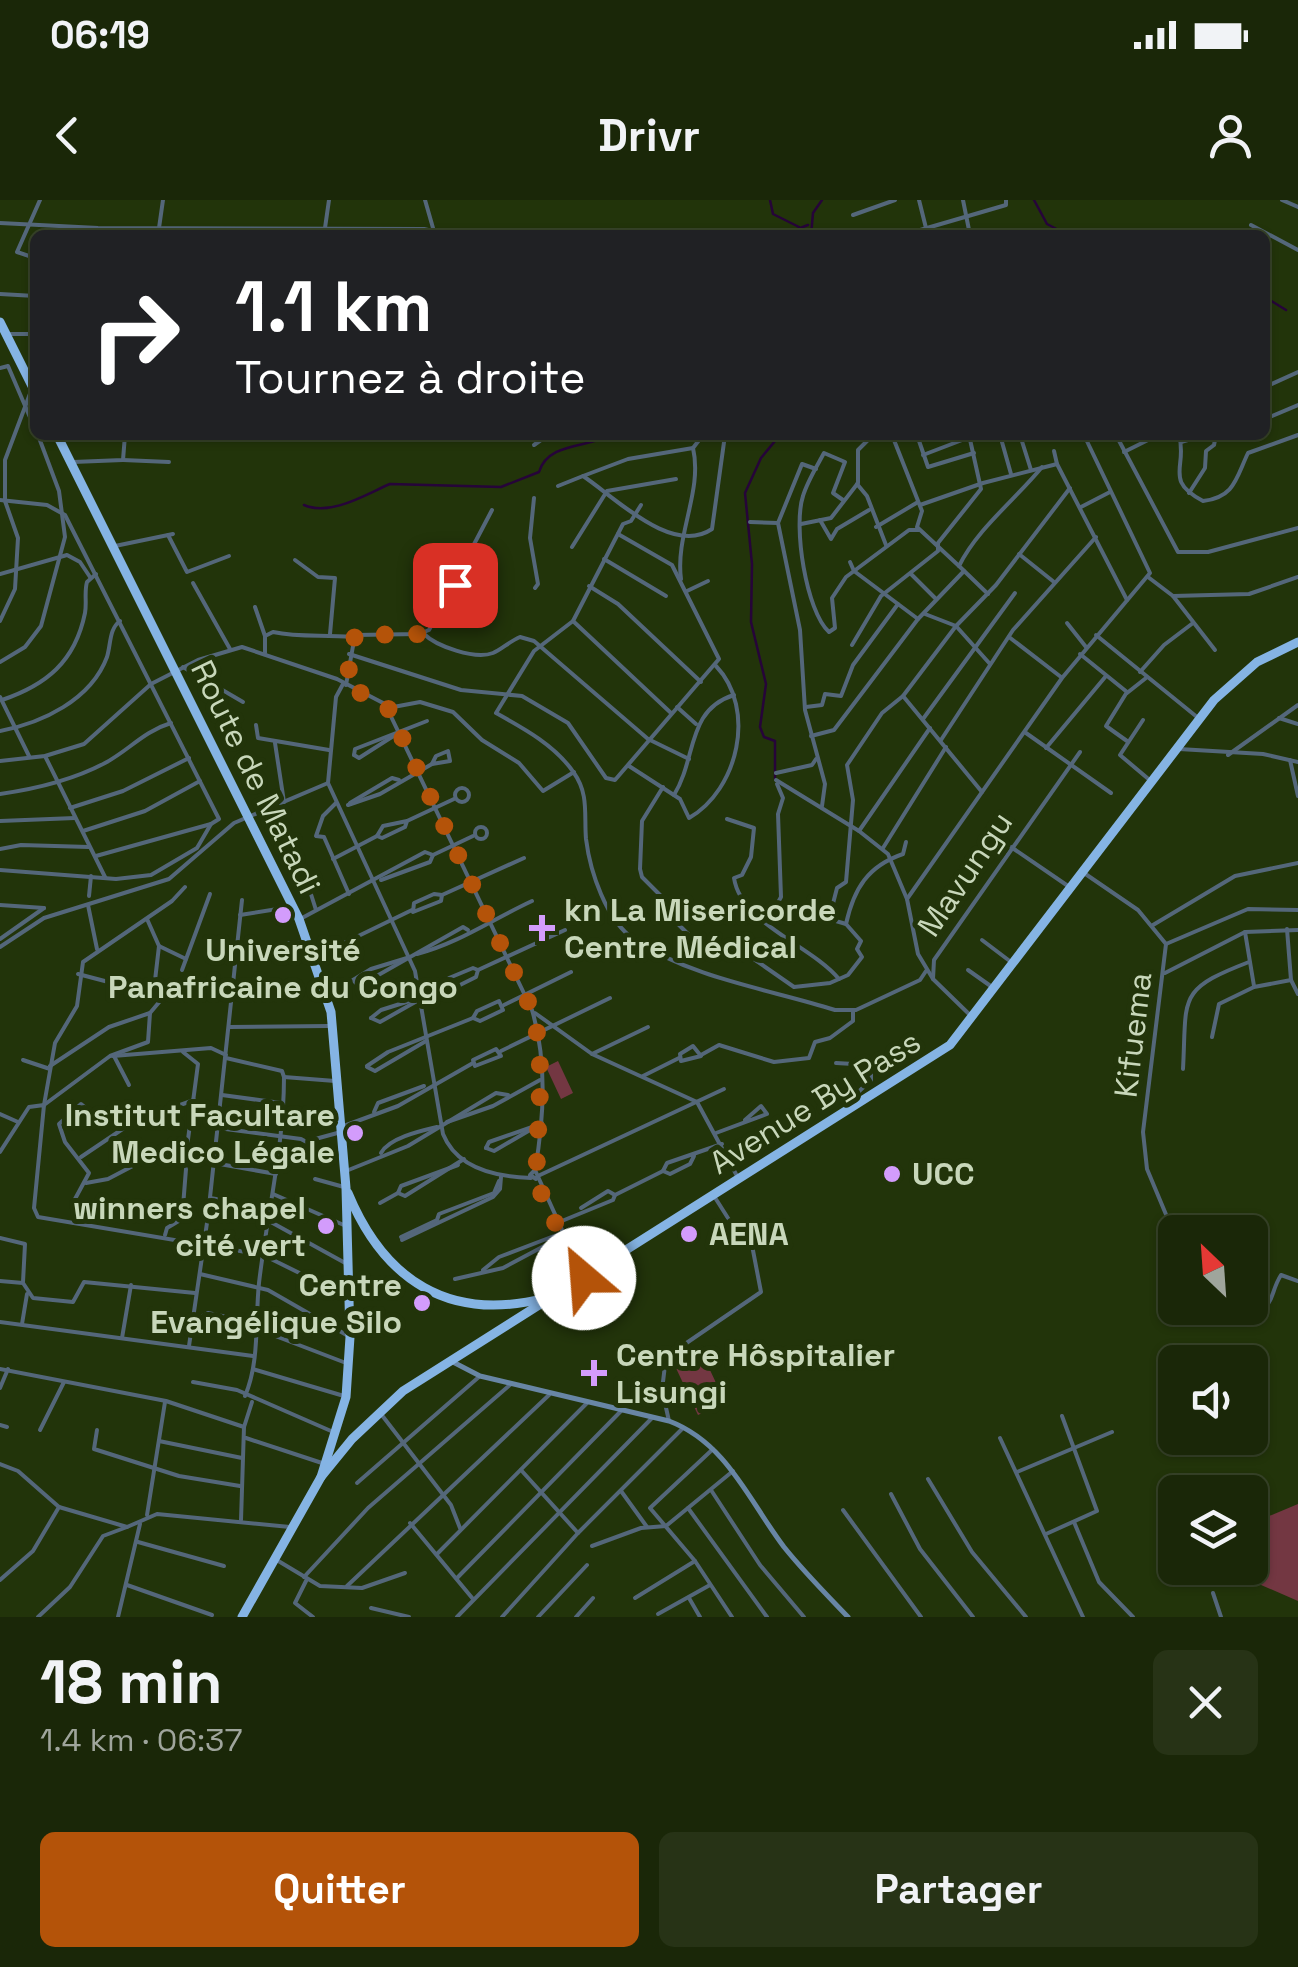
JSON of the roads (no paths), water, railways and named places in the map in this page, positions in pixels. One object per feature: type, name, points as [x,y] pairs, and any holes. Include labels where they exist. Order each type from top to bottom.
[{"type":"highway","points":[[0,322],[30,371]]},
{"type":"highway","name":"Route de Matadi","points":[[59,440],[179,669],[299,920],[333,1026],[346,1188],[350,1338],[346,1396],[322,1477],[242,1617]]},
{"type":"highway","name":"Avenue By Pass","points":[[322,1477],[379,1411],[450,1360],[936,1056],[996,990],[1199,718],[1235,678],[1298,642]]},
{"type":"highway","points":[[346,1188],[370,1238],[413,1282],[444,1297],[502,1305],[557,1294]]},
{"type":"highway","points":[[502,1305],[510,1323]]},
{"type":"highway","points":[[337,1430],[352,1439]]},
{"type":"street","points":[[30,256],[16,252],[40,200]]},
{"type":"street","points":[[158,230],[163,200]]},
{"type":"street","points":[[325,230],[329,200]]},
{"type":"street","points":[[425,200],[434,230]]},
{"type":"street","points":[[852,215],[896,200]]},
{"type":"street","points":[[919,200],[926,228]]},
{"type":"street","points":[[963,200],[969,230]]},
{"type":"street","points":[[919,230],[1006,205],[1006,200]]},
{"type":"street","points":[[1282,200],[1298,207]]},
{"type":"street","points":[[0,223],[126,230]]},
{"type":"street","points":[[1251,225],[1260,230]]},
{"type":"street","points":[[1270,235],[1298,250]]},
{"type":"street","points":[[0,294],[30,296]]},
{"type":"street","points":[[6,334],[30,334]]},
{"type":"street","points":[[0,368],[8,366],[30,416]]},
{"type":"street","points":[[1270,384],[1298,372]]},
{"type":"street","points":[[0,621],[12,599],[18,533],[2,500],[6,452],[30,398]]},
{"type":"street","points":[[1270,417],[1298,405]]},
{"type":"street","points":[[1180,440],[1178,477],[1203,502],[1220,497],[1238,484],[1248,453],[1298,436]]},
{"type":"street","points":[[39,440],[65,516],[219,820],[96,856]]},
{"type":"street","points":[[123,460],[125,440]]},
{"type":"street","points":[[534,444],[540,440]]},
{"type":"street","points":[[558,486],[628,458],[693,448],[699,440]]},
{"type":"street","points":[[584,476],[636,513],[682,536],[712,529],[724,440]]},
{"type":"street","points":[[868,440],[858,450],[857,484],[886,545]]},
{"type":"street","points":[[895,440],[919,504],[919,530]]},
{"type":"street","points":[[918,440],[928,468],[974,453]]},
{"type":"street","points":[[923,455],[959,440]]},
{"type":"street","points":[[970,440],[982,483]]},
{"type":"street","points":[[1001,440],[1011,476]]},
{"type":"street","points":[[1023,440],[1031,470]]},
{"type":"street","points":[[906,899],[1086,646],[1148,577],[1150,570],[1086,440]]},
{"type":"street","points":[[1118,440],[1178,552],[1208,552],[1298,528]]},
{"type":"street","points":[[1124,452],[1146,440]]},
{"type":"street","points":[[1190,493],[1205,468],[1206,451],[1215,440]]},
{"type":"street","points":[[682,581],[682,536],[696,470],[693,448]]},
{"type":"street","points":[[1054,452],[1127,600]]},
{"type":"street","points":[[843,500],[832,493],[844,460],[824,453],[803,496],[800,524],[807,592],[829,632],[835,628],[832,598],[854,571],[909,530],[919,530],[938,543],[988,594]]},
{"type":"street","points":[[70,462],[168,462]]},
{"type":"street","points":[[816,469],[802,464],[778,523],[800,630],[810,736],[825,784],[822,806]]},
{"type":"street","points":[[876,527],[919,504],[1057,464]]},
{"type":"street","points":[[810,736],[834,730],[961,569],[984,528],[998,518],[1042,466]]},
{"type":"street","points":[[572,548],[607,491],[676,479]]},
{"type":"street","points":[[852,645],[885,594],[938,550],[938,543],[982,483]]},
{"type":"street","points":[[800,524],[829,520],[857,484]]},
{"type":"street","points":[[663,787],[642,820],[640,868],[642,877],[664,896],[676,923],[718,952],[745,953],[794,988],[819,988],[848,975],[862,955],[857,950],[860,940],[846,924],[830,922],[829,910],[836,888],[846,882],[853,800],[847,765],[882,713],[902,696],[956,626],[988,594],[1070,488]]},
{"type":"street","points":[[1081,507],[1110,492]]},
{"type":"street","points":[[534,498],[530,538],[538,584],[534,588]]},
{"type":"street","points":[[2,500],[46,505],[65,516]]},
{"type":"street","points":[[641,505],[618,534],[572,621],[534,651],[496,713],[556,750],[574,772],[586,802],[586,841],[593,874],[631,938],[690,969],[762,986],[797,1001],[852,1010],[920,980],[926,971]]},
{"type":"street","points":[[424,634],[443,608],[492,510]]},
{"type":"street","points":[[820,520],[825,536],[830,539],[837,529],[869,510]]},
{"type":"street","points":[[0,662],[24,647],[40,626],[51,598],[56,558],[64,543],[65,516]]},
{"type":"street","points":[[750,522],[778,523]]},
{"type":"street","points":[[112,546],[171,534],[187,572],[230,556]]},
{"type":"street","points":[[350,654],[461,690],[522,696],[568,723],[606,778],[615,780],[648,738],[716,666],[718,655],[687,590],[668,562],[618,534]]},
{"type":"street","points":[[940,740],[1009,637],[1096,538]]},
{"type":"street","points":[[1020,554],[1054,582]]},
{"type":"street","points":[[0,574],[73,557],[93,575]]},
{"type":"street","points":[[604,559],[666,596]]},
{"type":"street","points":[[295,560],[318,577],[335,578],[330,634]]},
{"type":"street","points":[[850,562],[854,571],[918,619]]},
{"type":"street","points":[[911,574],[937,600]]},
{"type":"street","points":[[30,757],[1,699],[46,683],[68,658],[84,616],[93,575]]},
{"type":"street","points":[[1148,577],[1173,596],[1215,650]]},
{"type":"street","points":[[1173,596],[1254,593],[1298,577]]},
{"type":"street","points":[[687,590],[708,581]]},
{"type":"street","points":[[193,584],[230,649]]},
{"type":"street","points":[[589,586],[618,604],[701,682]]},
{"type":"street","points":[[923,719],[1015,593]]},
{"type":"street","points":[[806,707],[822,705],[824,694],[840,696],[852,665],[898,604]]},
{"type":"street","points":[[255,607],[266,636],[265,652]]},
{"type":"street","points":[[924,614],[956,626],[992,666]]},
{"type":"street","points":[[0,731],[54,712],[81,695],[102,668],[113,626],[120,620]]},
{"type":"street","points":[[572,621],[672,713]]},
{"type":"street","points":[[1067,623],[1086,646]]},
{"type":"street","points":[[1140,672],[1152,656],[1193,623]]},
{"type":"street","points":[[266,636],[273,632],[313,638],[330,634],[424,634],[442,646],[494,653],[520,637],[542,648],[648,738],[689,759]]},
{"type":"street","points":[[1096,635],[1199,718]]},
{"type":"street","points":[[354,637],[344,684],[336,697],[328,783],[411,956],[448,1146],[464,1160],[500,1176],[536,1176],[724,1089]]},
{"type":"street","points":[[1009,637],[1062,678]]},
{"type":"street","points":[[0,761],[44,756],[92,738],[152,684],[230,649],[249,647],[344,684],[388,708],[420,702],[454,712],[482,740],[510,756],[543,791],[574,772]]},
{"type":"street","points":[[1080,654],[1127,693]]},
{"type":"street","points":[[628,766],[674,795],[690,818],[727,773],[730,757],[739,744],[734,696],[716,666]]},
{"type":"street","points":[[179,669],[243,702]]},
{"type":"street","points":[[1046,748],[1106,676]]},
{"type":"street","points":[[1127,740],[1106,726],[1127,693],[1146,678]]},
{"type":"street","points":[[674,795],[686,775],[696,724],[716,702],[734,696]]},
{"type":"street","points":[[902,696],[982,792]]},
{"type":"street","points":[[1228,755],[1298,705]]},
{"type":"street","points":[[678,707],[696,724]]},
{"type":"street","points":[[388,708],[397,734],[532,1010],[539,1033],[536,1176],[584,1278]]},
{"type":"street","points":[[1279,718],[1298,724]]},
{"type":"street","points":[[1144,720],[1120,755],[1152,782]]},
{"type":"street","points":[[376,745],[428,721]]},
{"type":"street","points":[[0,794],[58,782],[107,762],[143,734],[171,722]]},
{"type":"street","points":[[256,725],[255,737],[329,750]]},
{"type":"street","points":[[859,831],[930,728]]},
{"type":"street","points":[[1026,732],[1111,793]]},
{"type":"street","points":[[275,741],[284,802]]},
{"type":"street","points":[[883,848],[946,747]]},
{"type":"street","points":[[1176,749],[1228,755],[1263,754],[1298,762]]},
{"type":"street","name":"Mavungu","points":[[975,1016],[965,1014],[933,979],[937,955],[1080,752]]},
{"type":"street","points":[[44,756],[106,878]]},
{"type":"street","points":[[70,808],[123,790],[188,758]]},
{"type":"street","points":[[777,779],[812,765],[818,758]]},
{"type":"street","points":[[1290,760],[1298,796]]},
{"type":"street","points":[[341,808],[371,794],[392,778],[399,780],[432,764]]},
{"type":"street","points":[[777,779],[883,848],[906,899],[918,954],[933,979]]},
{"type":"street","points":[[767,922],[781,896],[778,814],[783,798],[777,779]]},
{"type":"street","points":[[82,831],[145,811],[200,781]]},
{"type":"street","points":[[0,947],[37,921],[169,879],[234,823],[328,783]]},
{"type":"street","points":[[332,859],[377,836],[384,826],[407,821],[454,799]]},
{"type":"street","points":[[338,802],[323,816],[316,836],[324,838],[349,894]]},
{"type":"street","points":[[0,821],[75,818]]},
{"type":"street","points":[[727,819],[754,828],[751,857],[734,884],[744,904],[825,962],[839,979]]},
{"type":"street","points":[[377,836],[382,838],[405,827],[407,821]]},
{"type":"street","points":[[0,870],[135,878],[164,869],[197,848],[211,824]]},
{"type":"street","points":[[299,920],[403,869],[430,862],[433,855],[473,836]]},
{"type":"street","points":[[846,924],[865,876],[890,857],[903,854],[906,842]]},
{"type":"street","points":[[0,849],[21,845],[91,847]]},
{"type":"street","points":[[1011,847],[1072,888]]},
{"type":"street","points":[[403,869],[425,852],[433,855]]},
{"type":"street","points":[[412,910],[414,902],[442,896],[524,858]]},
{"type":"street","points":[[1151,926],[1234,876],[1298,863]]},
{"type":"street","points":[[303,869],[316,910]]},
{"type":"street","name":"Kifuema","points":[[1084,873],[1127,901],[1166,944],[1143,1132],[1147,1169],[1166,1215]]},
{"type":"street","points":[[89,896],[91,876]]},
{"type":"street","points":[[185,887],[146,920],[96,949],[78,974],[77,1006],[58,1033],[50,1067],[35,1214],[263,1255],[349,1298]]},
{"type":"street","points":[[182,970],[210,894]]},
{"type":"street","points":[[314,957],[412,910],[420,912],[439,902],[442,896]]},
{"type":"street","points":[[189,1346],[210,1198],[242,900]]},
{"type":"street","points":[[438,944],[449,946],[468,930],[532,901]]},
{"type":"street","points":[[0,905],[44,910],[0,939]]},
{"type":"street","points":[[88,905],[96,949]]},
{"type":"street","points":[[240,915],[292,907]]},
{"type":"street","points":[[1166,944],[1248,909],[1298,910]]},
{"type":"street","points":[[146,920],[159,946],[154,989]]},
{"type":"street","points":[[384,969],[356,976],[354,985],[438,944],[463,927],[468,930]]},
{"type":"street","points":[[1286,929],[1291,980],[1298,994]]},
{"type":"street","points":[[391,1012],[447,984],[449,978],[472,968],[478,970],[565,930]]},
{"type":"street","points":[[1164,973],[1244,932],[1298,930]]},
{"type":"street","points":[[1244,932],[1254,987]]},
{"type":"street","points":[[982,940],[1015,964]]},
{"type":"street","points":[[236,947],[308,942]]},
{"type":"street","points":[[159,946],[186,959]]},
{"type":"street","points":[[1183,1069],[1187,999],[1200,983],[1248,962]]},
{"type":"street","points":[[447,984],[454,988],[476,977],[478,970]]},
{"type":"street","points":[[968,970],[996,990]]},
{"type":"street","points":[[473,1018],[480,1021],[571,972]]},
{"type":"street","points":[[23,1060],[50,1067],[109,1027],[150,1014],[166,994],[78,974]]},
{"type":"street","points":[[1212,1037],[1219,1004],[1254,987],[1291,980]]},
{"type":"street","points":[[232,990],[295,991]]},
{"type":"street","points":[[374,1112],[378,1103],[405,1096],[473,1063],[478,1067],[500,1056],[501,1051],[610,998]]},
{"type":"street","points":[[399,1053],[374,1071],[367,1068],[369,1062],[428,1040],[473,1018],[477,1011],[499,1001],[504,1005]]},
{"type":"street","points":[[532,1010],[592,1054],[698,1102],[740,1180]]},
{"type":"street","points":[[679,1058],[701,1056],[719,1045],[774,1062],[809,1058],[815,1042],[830,1038],[853,1021],[852,1010]]},
{"type":"street","points":[[0,1152],[32,1105],[44,1105],[112,1056],[148,1042],[150,1014]]},
{"type":"street","points":[[229,1026],[333,1026]]},
{"type":"street","points":[[592,1054],[648,1027]]},
{"type":"street","points":[[642,1077],[693,1046],[701,1056]]},
{"type":"street","points":[[112,1056],[211,1048],[282,1071],[281,1138],[259,1286],[253,1369],[245,1396]]},
{"type":"street","points":[[86,1184],[108,1179],[148,1158],[184,1149],[192,1133],[198,1064],[183,1052]]},
{"type":"street","points":[[112,1056],[128,1085]]},
{"type":"street","points":[[836,1062],[871,1064],[871,1080],[853,1097],[857,1107]]},
{"type":"street","points":[[284,1077],[339,1081]]},
{"type":"street","points":[[476,1108],[493,1106],[508,1094],[540,1080]]},
{"type":"street","points":[[382,1154],[385,1146],[442,1125],[496,1093],[508,1094]]},
{"type":"street","points":[[222,1095],[283,1103]]},
{"type":"street","points":[[218,1128],[310,1143],[374,1112],[398,1106],[405,1096]]},
{"type":"street","points":[[81,1158],[133,1122],[194,1100]]},
{"type":"street","points":[[74,1222],[75,1199],[89,1173],[65,1142],[59,1124],[81,1104],[93,1114]]},
{"type":"street","points":[[0,1114],[20,1122]]},
{"type":"street","points":[[716,1132],[745,1120]]},
{"type":"street","points":[[506,1140],[494,1152],[486,1148],[489,1142],[506,1140],[540,1124]]},
{"type":"street","points":[[344,1171],[390,1154],[412,1138]]},
{"type":"street","points":[[582,1209],[613,1200],[614,1195],[663,1171],[667,1163],[722,1144]]},
{"type":"street","points":[[663,1171],[670,1174],[690,1164],[694,1156]]},
{"type":"street","points":[[380,1202],[398,1193],[401,1186],[429,1179],[464,1160]]},
{"type":"street","points":[[214,1163],[276,1174]]},
{"type":"street","points":[[165,1235],[166,1228],[182,1219],[186,1169]]},
{"type":"street","points":[[401,1238],[495,1194],[500,1176]]},
{"type":"street","points":[[314,1179],[346,1188]]},
{"type":"street","points":[[398,1193],[405,1196],[429,1179]]},
{"type":"street","points":[[556,1221],[608,1192],[614,1195]]},
{"type":"street","points":[[273,1194],[346,1226]]},
{"type":"street","points":[[669,1421],[662,1390],[666,1357],[762,1292],[750,1240],[733,1226],[714,1196]]},
{"type":"street","points":[[210,1198],[271,1208]]},
{"type":"street","points":[[270,1221],[347,1264]]},
{"type":"street","points":[[481,1271],[497,1264],[499,1258],[562,1234]]},
{"type":"street","points":[[0,1238],[25,1244],[23,1283],[28,1294],[22,1326]]},
{"type":"street","points":[[497,1264],[503,1268],[528,1250]]},
{"type":"street","points":[[456,1279],[497,1264]]},
{"type":"street","points":[[200,1274],[259,1286],[350,1338]]},
{"type":"street","points":[[1268,1307],[1281,1275],[1298,1281]]},
{"type":"street","points":[[0,1280],[23,1283]]},
{"type":"street","points":[[28,1294],[71,1303],[84,1282],[195,1292]]},
{"type":"street","points":[[122,1338],[130,1285]]},
{"type":"street","points":[[192,1322],[208,1313],[257,1326],[349,1364]]},
{"type":"street","points":[[0,1322],[253,1356]]},
{"type":"street","points":[[450,1360],[480,1376],[684,1427],[714,1448],[786,1549],[848,1617]]},
{"type":"street","points":[[0,1369],[166,1400],[244,1428]]},
{"type":"street","points":[[253,1369],[346,1396]]},
{"type":"street","points":[[0,1388],[8,1370]]},
{"type":"street","points":[[358,1483],[480,1376]]},
{"type":"street","points":[[40,1430],[64,1382]]},
{"type":"street","points":[[193,1382],[224,1386],[337,1430]]},
{"type":"street","points":[[313,1617],[295,1602],[305,1578],[368,1508],[511,1384]]},
{"type":"street","points":[[347,1586],[549,1394]]},
{"type":"street","points":[[118,1617],[140,1524],[147,1515],[166,1400]]},
{"type":"street","points":[[240,1520],[244,1428],[253,1400]]},
{"type":"street","points":[[437,1554],[588,1403]]},
{"type":"street","points":[[457,1578],[620,1410]]},
{"type":"street","points":[[379,1411],[460,1518],[458,1533]]},
{"type":"street","points":[[1046,1534],[1095,1513],[1098,1507],[1062,1416]]},
{"type":"street","points":[[457,1617],[652,1418]]},
{"type":"street","points":[[0,1425],[8,1427]]},
{"type":"street","points":[[502,1617],[578,1533],[684,1427]]},
{"type":"street","points":[[97,1430],[93,1448],[152,1468],[240,1486]]},
{"type":"street","points":[[1017,1472],[1112,1432]]},
{"type":"street","points":[[246,1438],[325,1464]]},
{"type":"street","points":[[1000,1438],[1083,1617]]},
{"type":"street","points":[[159,1441],[244,1458]]},
{"type":"street","points":[[714,1448],[650,1504],[696,1561],[732,1617]]},
{"type":"street","points":[[0,1464],[18,1472],[59,1507],[127,1527]]},
{"type":"street","points":[[521,1470],[578,1533]]},
{"type":"street","points":[[592,1546],[666,1526],[733,1471]]},
{"type":"street","points":[[928,1479],[972,1552],[1026,1617]]},
{"type":"street","points":[[710,1490],[760,1565],[804,1617]]},
{"type":"street","points":[[621,1491],[648,1528]]},
{"type":"street","points":[[891,1494],[920,1548],[973,1617]]},
{"type":"street","points":[[0,1580],[32,1551],[59,1507]]},
{"type":"street","points":[[688,1508],[767,1617]]},
{"type":"street","points":[[843,1510],[921,1617]]},
{"type":"street","points":[[147,1515],[293,1527]]},
{"type":"street","points":[[1074,1522],[1095,1575],[1133,1617]]},
{"type":"street","points":[[38,1617],[70,1587],[103,1536],[140,1524]]},
{"type":"street","points":[[410,1524],[473,1598]]},
{"type":"street","points":[[138,1542],[224,1566]]},
{"type":"street","points":[[275,1558],[320,1586],[366,1587],[405,1573]]},
{"type":"street","points":[[635,1598],[696,1561]]},
{"type":"street","points":[[538,1617],[586,1566]]},
{"type":"street","points":[[127,1585],[212,1615]]},
{"type":"street","points":[[658,1614],[710,1585]]},
{"type":"street","points":[[1213,1593],[1222,1617]]},
{"type":"street","points":[[576,1617],[593,1598]]},
{"type":"street","points":[[689,1598],[700,1617]]},
{"type":"street","points":[[371,1608],[409,1617]]},
{"type":"waterway","points":[[770,200],[773,214],[799,227]]},
{"type":"waterway","points":[[811,230],[813,213],[822,200]]},
{"type":"waterway","points":[[1034,200],[1047,224],[1058,230]]},
{"type":"waterway","points":[[795,230],[808,225]]},
{"type":"waterway","points":[[1270,300],[1286,310]]},
{"type":"waterway","points":[[304,505],[337,506],[390,484],[501,487],[539,472],[551,455],[598,440]]},
{"type":"waterway","points":[[775,779],[775,741],[764,737],[760,727],[766,684],[751,622],[752,564],[745,493],[761,458],[776,440]]},
{"type":"place","name":"Université Panafricaine du Congo","points":[[283,915]]},
{"type":"place","name":"kn La Misericorde Centre Médical","points":[[542,928]]},
{"type":"place","name":"Institut Facultare Medico Légale","points":[[355,1133]]},
{"type":"place","name":"UCC","points":[[892,1174]]},
{"type":"place","name":"winners chapel cité vert","points":[[326,1226]]},
{"type":"place","name":"AENA","points":[[689,1234]]},
{"type":"place","name":"Centre Evangélique Silo","points":[[422,1303]]},
{"type":"place","name":"Centre Hôspitalier Lisungi","points":[[594,1373]]}]
